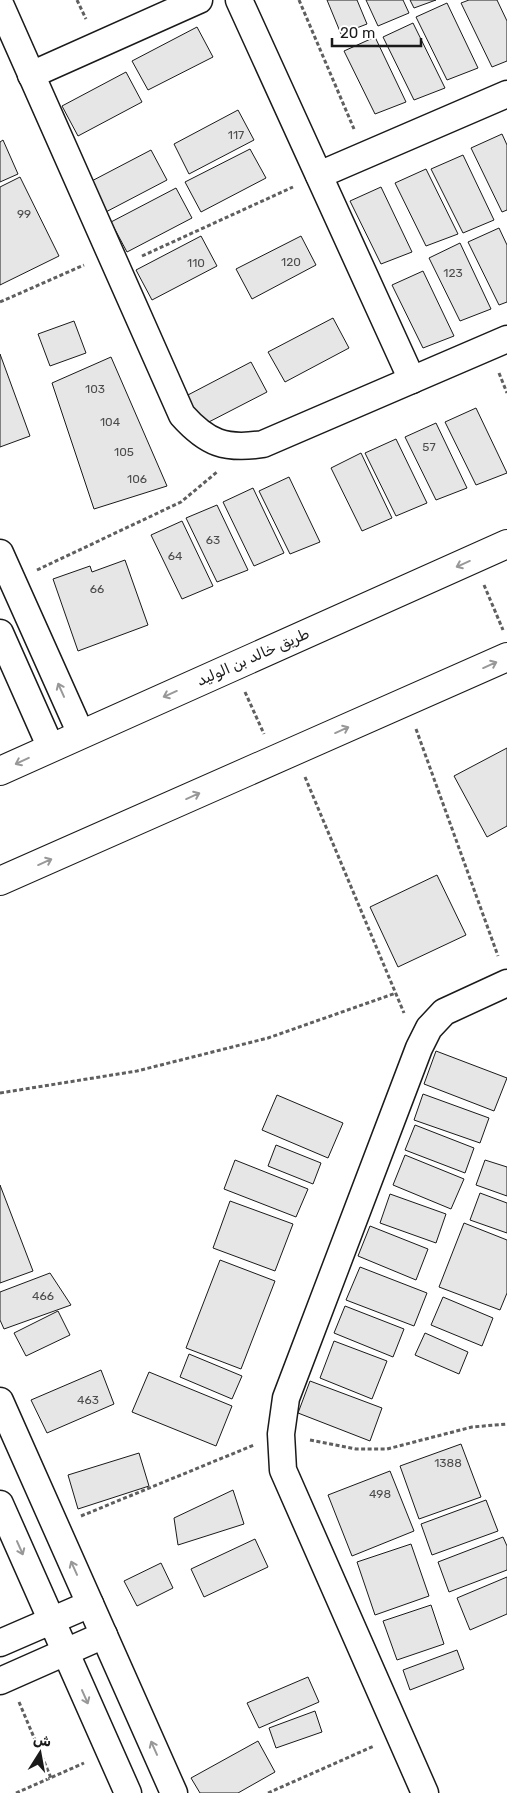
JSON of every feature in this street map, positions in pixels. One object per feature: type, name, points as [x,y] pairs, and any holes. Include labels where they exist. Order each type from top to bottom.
[{"type":"street","points":[[31,75],[199,0]]},
{"type":"street","points":[[239,0],[412,380]]},
{"type":"street","points":[[0,4],[182,415],[197,432],[217,444],[240,448],[263,444],[507,339]]},
{"type":"street","points":[[319,175],[507,94]]},
{"type":"street","name":"طريق خالد بن الوليد","points":[[0,772],[507,544]]},
{"type":"street","points":[[0,553],[81,734]]},
{"type":"street","points":[[0,633],[51,748]]},
{"type":"street","points":[[0,881],[507,657]]},
{"type":"street","points":[[425,1793],[283,1470],[281,1434],[286,1398],[419,1048],[429,1028],[444,1012],[504,973]]},
{"type":"street","points":[[0,1401],[174,1793]]},
{"type":"street","points":[[0,1504],[128,1793]]},
{"type":"street","points":[[0,1643],[90,1604]]},
{"type":"street","points":[[4,1679],[104,1635]]},
{"type":"path","points":[[299,0],[365,155]]},
{"type":"path","points":[[0,302],[113,260],[319,175]]},
{"type":"path","points":[[12,581],[181,502],[222,467],[240,448]]},
{"type":"path","points":[[472,559],[507,638]]},
{"type":"path","points":[[234,666],[285,755],[396,993],[419,1048]]},
{"type":"path","points":[[406,702],[504,973]]},
{"type":"path","points":[[0,1093],[137,1071],[268,1038],[396,993]]},
{"type":"path","points":[[4,1679],[51,1778]]},
{"type":"path","points":[[268,1793],[400,1734]]},
{"type":"path","points":[[16,1793],[110,1752]]},
{"type":"building","points":[[327,0],[357,0],[367,24],[341,34]]},
{"type":"building","points":[[366,0],[403,0],[409,13],[378,26]]},
{"type":"building","points":[[410,0],[436,0],[414,8]]},
{"type":"building","points":[[469,0],[497,0],[507,21],[507,61],[492,67],[461,3]]},
{"type":"building","points":[[447,3],[478,68],[447,80],[416,17]]},
{"type":"building","points":[[413,23],[445,88],[414,100],[383,37]]},
{"type":"building","points":[[197,27],[213,57],[148,90],[132,61]]},
{"type":"building","points":[[375,37],[406,102],[375,114],[344,51]]},
{"type":"building","points":[[126,72],[142,102],[78,136],[62,106]]},
{"type":"building","points":[[238,110],[254,140],[189,174],[174,144]]},
{"type":"building","points":[[502,134],[507,145],[507,210],[502,212],[471,148]]},
{"type":"building","points":[[3,140],[18,174],[0,182],[0,142]]},
{"type":"building","points":[[250,149],[266,178],[201,212],[185,182]]},
{"type":"building","points":[[151,150],[167,180],[102,214],[86,184]]},
{"type":"building","points":[[463,155],[494,220],[463,233],[431,169]]},
{"type":"building","points":[[426,169],[458,234],[426,246],[395,183]]},
{"type":"building","points":[[20,177],[59,256],[0,285],[0,187]]},
{"type":"building","points":[[381,187],[412,252],[381,264],[350,201]]},
{"type":"building","points":[[176,188],[192,218],[127,252],[111,222]]},
{"type":"building","points":[[499,228],[507,245],[507,302],[499,305],[468,242]]},
{"type":"building","points":[[201,236],[217,266],[152,300],[136,270]]},
{"type":"building","points":[[301,236],[316,265],[252,299],[236,269]]},
{"type":"building","points":[[460,243],[491,309],[460,321],[429,258]]},
{"type":"building","points":[[423,271],[454,336],[423,348],[392,285]]},
{"type":"building","points":[[333,318],[349,348],[285,382],[268,352]]},
{"type":"building","points":[[74,321],[86,353],[50,366],[38,334]]},
{"type":"building","points":[[0,354],[30,436],[0,447]]},
{"type":"building","points":[[111,357],[167,486],[94,509],[52,383]]},
{"type":"building","points":[[251,362],[267,392],[203,425],[186,396]]},
{"type":"building","points":[[476,408],[507,473],[476,485],[445,422]]},
{"type":"building","points":[[436,423],[467,488],[436,500],[405,437]]},
{"type":"building","points":[[396,439],[427,503],[396,516],[365,453]]},
{"type":"building","points":[[361,453],[392,518],[362,531],[331,468]]},
{"type":"building","points":[[289,477],[320,542],[290,554],[259,491]]},
{"type":"building","points":[[253,488],[284,553],[254,566],[223,502]]},
{"type":"building","points":[[217,505],[248,570],[217,582],[186,518]]},
{"type":"building","points":[[182,521],[213,586],[182,599],[151,535]]},
{"type":"building","points":[[125,560],[148,625],[78,651],[53,579],[90,566],[92,572]]},
{"type":"building","points":[[507,748],[507,826],[487,837],[454,776]]},
{"type":"building","points":[[437,875],[466,935],[398,967],[370,907]]},
{"type":"building","points":[[436,1051],[507,1078],[494,1111],[424,1084]]},
{"type":"building","points":[[423,1094],[489,1118],[480,1143],[414,1120]]},
{"type":"building","points":[[277,1095],[343,1123],[328,1158],[262,1130]]},
{"type":"building","points":[[415,1125],[474,1148],[465,1173],[405,1150]]},
{"type":"building","points":[[276,1145],[321,1163],[313,1184],[268,1166]]},
{"type":"building","points":[[405,1155],[464,1179],[451,1209],[393,1185]]},
{"type":"building","points":[[235,1160],[308,1189],[296,1217],[224,1189]]},
{"type":"building","points":[[485,1160],[507,1167],[507,1196],[476,1185]]},
{"type":"building","points":[[0,1185],[33,1271],[0,1283]]},
{"type":"building","points":[[480,1193],[507,1203],[507,1233],[470,1220]]},
{"type":"building","points":[[390,1194],[446,1214],[436,1243],[380,1223]]},
{"type":"building","points":[[230,1201],[293,1224],[275,1271],[213,1248]]},
{"type":"building","points":[[464,1223],[507,1240],[507,1293],[500,1310],[439,1287]]},
{"type":"building","points":[[370,1226],[428,1249],[416,1280],[358,1256]]},
{"type":"building","points":[[220,1260],[275,1281],[241,1369],[186,1348]]},
{"type":"building","points":[[360,1267],[427,1293],[414,1326],[346,1300]]},
{"type":"building","points":[[50,1273],[71,1305],[4,1329],[0,1320],[0,1292]]},
{"type":"building","points":[[443,1297],[493,1318],[482,1346],[431,1325]]},
{"type":"building","points":[[345,1306],[404,1329],[393,1357],[334,1333]]},
{"type":"building","points":[[58,1311],[70,1335],[26,1356],[14,1333]]},
{"type":"building","points":[[425,1333],[468,1352],[459,1374],[415,1355]]},
{"type":"building","points":[[334,1341],[387,1361],[372,1399],[320,1378]]},
{"type":"building","points":[[189,1354],[242,1376],[232,1399],[180,1377]]},
{"type":"building","points":[[101,1370],[114,1404],[47,1433],[31,1400]]},
{"type":"building","points":[[149,1372],[232,1406],[216,1446],[132,1412]]},
{"type":"building","points":[[310,1381],[382,1408],[370,1441],[298,1413]]},
{"type":"building","points":[[461,1444],[481,1497],[419,1519],[400,1466]]},
{"type":"building","points":[[139,1453],[149,1486],[78,1509],[68,1475]]},
{"type":"building","points":[[390,1471],[414,1531],[352,1556],[328,1495]]},
{"type":"building","points":[[233,1490],[244,1524],[178,1545],[174,1518]]},
{"type":"building","points":[[486,1500],[498,1531],[432,1555],[421,1524]]},
{"type":"building","points":[[503,1537],[507,1546],[507,1570],[449,1592],[438,1562]]},
{"type":"building","points":[[255,1539],[268,1567],[204,1597],[191,1569]]},
{"type":"building","points":[[411,1544],[429,1596],[375,1615],[357,1562]]},
{"type":"building","points":[[161,1563],[173,1588],[137,1606],[124,1581]]},
{"type":"building","points":[[507,1577],[507,1614],[470,1630],[457,1598]]},
{"type":"building","points":[[431,1605],[444,1644],[397,1660],[383,1621]]},
{"type":"building","points":[[457,1650],[464,1669],[410,1690],[403,1670]]},
{"type":"building","points":[[308,1677],[319,1702],[259,1728],[247,1703]]},
{"type":"building","points":[[315,1711],[322,1732],[276,1748],[269,1728]]},
{"type":"building","points":[[258,1741],[275,1772],[238,1793],[200,1793],[191,1778]]}]
